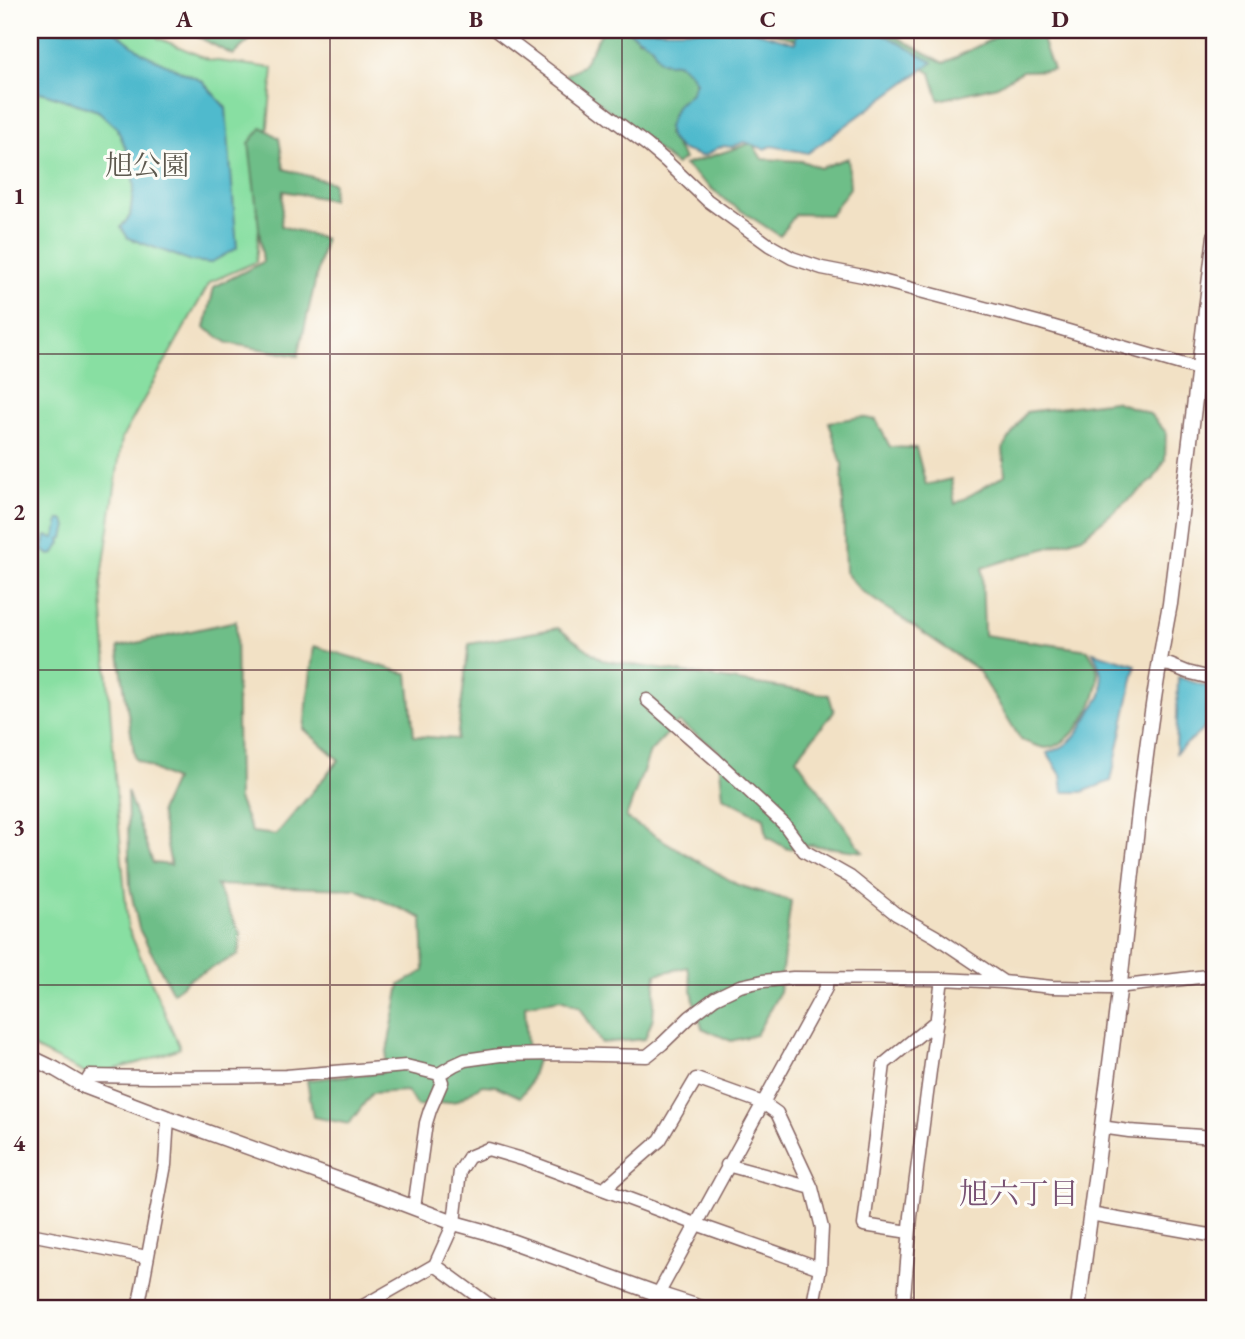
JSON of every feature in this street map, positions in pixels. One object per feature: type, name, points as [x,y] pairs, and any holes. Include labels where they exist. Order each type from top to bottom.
[{"type":"street","points":[[495,30],[647,145],[708,200],[769,245],[792,258],[1041,323],[1215,374]]},
{"type":"street","points":[[1077,1309],[1141,792],[1158,667],[1170,604],[1215,236]]},
{"type":"street","points":[[1158,667],[1170,665],[1215,679]]},
{"type":"street","points":[[647,700],[784,824],[804,851],[850,877],[896,914],[935,936],[1003,982]]},
{"type":"street","points":[[84,1086],[90,1076],[104,1075],[286,1076],[406,1066],[439,1074],[465,1060],[500,1055],[647,1056],[715,998],[740,986],[793,978],[942,979],[1052,987],[1119,986],[1215,975]]},
{"type":"street","points":[[650,1309],[825,988],[826,979]]},
{"type":"street","points":[[903,1309],[909,1232],[942,979]]},
{"type":"street","points":[[909,1232],[864,1225],[884,1064],[936,1021]]},
{"type":"street","points":[[30,1057],[84,1086],[167,1118],[454,1223],[484,1231],[705,1309]]},
{"type":"street","points":[[414,1208],[426,1123],[442,1082],[439,1074]]},
{"type":"street","points":[[604,1189],[660,1140],[696,1079],[763,1103],[776,1113],[812,1188],[822,1228],[820,1268],[812,1309]]},
{"type":"street","points":[[138,1309],[165,1165],[167,1118]]},
{"type":"street","points":[[1101,1127],[1215,1137]]},
{"type":"street","points":[[359,1309],[435,1265],[454,1223],[460,1171],[469,1157],[488,1149],[820,1268]]},
{"type":"street","points":[[727,1165],[812,1188]]},
{"type":"street","points":[[1090,1214],[1215,1236]]},
{"type":"street","points":[[30,1234],[147,1257]]},
{"type":"street","points":[[435,1265],[495,1309]]},
{"type":"green space","name":"旭公園","points":[[30,30],[154,30],[158,38],[210,60],[273,68],[256,262],[210,282],[122,438],[101,584],[128,928],[180,1048],[90,1076],[30,1046]]},
{"type":"green space","points":[[185,30],[294,30],[254,36],[233,55]]},
{"type":"green space","points":[[603,30],[640,30],[637,39],[674,44],[695,68],[693,101],[668,134],[684,159],[676,165],[565,75],[582,66]]},
{"type":"green space","points":[[765,30],[884,30],[944,63],[1010,30],[1048,30],[1042,39],[1053,70],[1022,71],[997,86],[939,100],[931,73],[861,33],[801,41]]},
{"type":"green space","points":[[262,127],[279,138],[284,169],[333,183],[332,200],[283,191],[281,226],[325,239],[298,356],[228,343],[205,328],[214,287],[263,262],[249,143]]},
{"type":"green space","points":[[752,143],[762,159],[802,161],[820,168],[848,158],[850,188],[830,215],[796,214],[780,236],[725,200],[684,165]]},
{"type":"green space","points":[[1114,401],[1150,414],[1166,432],[1165,460],[1153,480],[1082,537],[982,568],[984,635],[1088,650],[1096,665],[1097,686],[1090,709],[1067,739],[1044,748],[1021,740],[978,670],[860,590],[845,572],[842,464],[829,422],[861,417],[876,420],[890,447],[916,448],[926,485],[951,479],[955,504],[1005,475],[1003,448],[1026,412]]},
{"type":"green space","points":[[236,621],[238,799],[252,832],[276,835],[339,760],[304,729],[314,646],[408,674],[414,736],[457,739],[469,644],[558,628],[602,660],[829,695],[834,712],[796,758],[863,852],[811,845],[788,849],[767,837],[764,818],[723,797],[718,750],[678,722],[650,752],[626,818],[738,885],[791,901],[779,993],[756,1035],[731,1041],[702,1028],[688,967],[656,974],[653,1018],[645,1039],[601,1043],[580,1007],[561,999],[525,1005],[527,1050],[537,1060],[529,1085],[520,1097],[496,1086],[482,1085],[457,1101],[417,1106],[407,1091],[372,1093],[349,1124],[313,1117],[307,1080],[383,1072],[400,985],[424,971],[422,918],[356,889],[216,885],[241,935],[238,955],[189,979],[173,993],[139,929],[130,887],[127,791],[153,863],[171,865],[160,811],[174,780],[135,759],[118,647]]},
{"type":"water","points":[[41,30],[113,30],[144,54],[202,81],[226,108],[237,248],[210,263],[191,261],[128,238],[121,227],[130,216],[134,185],[129,156],[117,128],[98,111],[30,91],[30,35]]},
{"type":"water","points":[[628,30],[751,30],[795,43],[797,30],[876,30],[933,62],[808,153],[772,146],[764,149],[745,142],[731,147],[724,146],[700,156],[680,149],[670,138],[668,127],[677,105],[691,93],[696,82],[679,64],[661,62],[651,46]]},
{"type":"water","points":[[59,520],[63,520],[67,526],[64,538],[60,539],[61,543],[54,554],[49,555],[43,550],[46,536],[55,538]]},
{"type":"water","points":[[1093,652],[1136,665],[1111,781],[1082,792],[1063,792],[1061,775],[1047,753],[1075,737],[1101,695],[1102,678]]},
{"type":"water","points":[[1178,677],[1215,689],[1215,710],[1204,729],[1176,753]]},
{"type":"district","name":"旭六丁目","points":[[1019,1194]]}]
